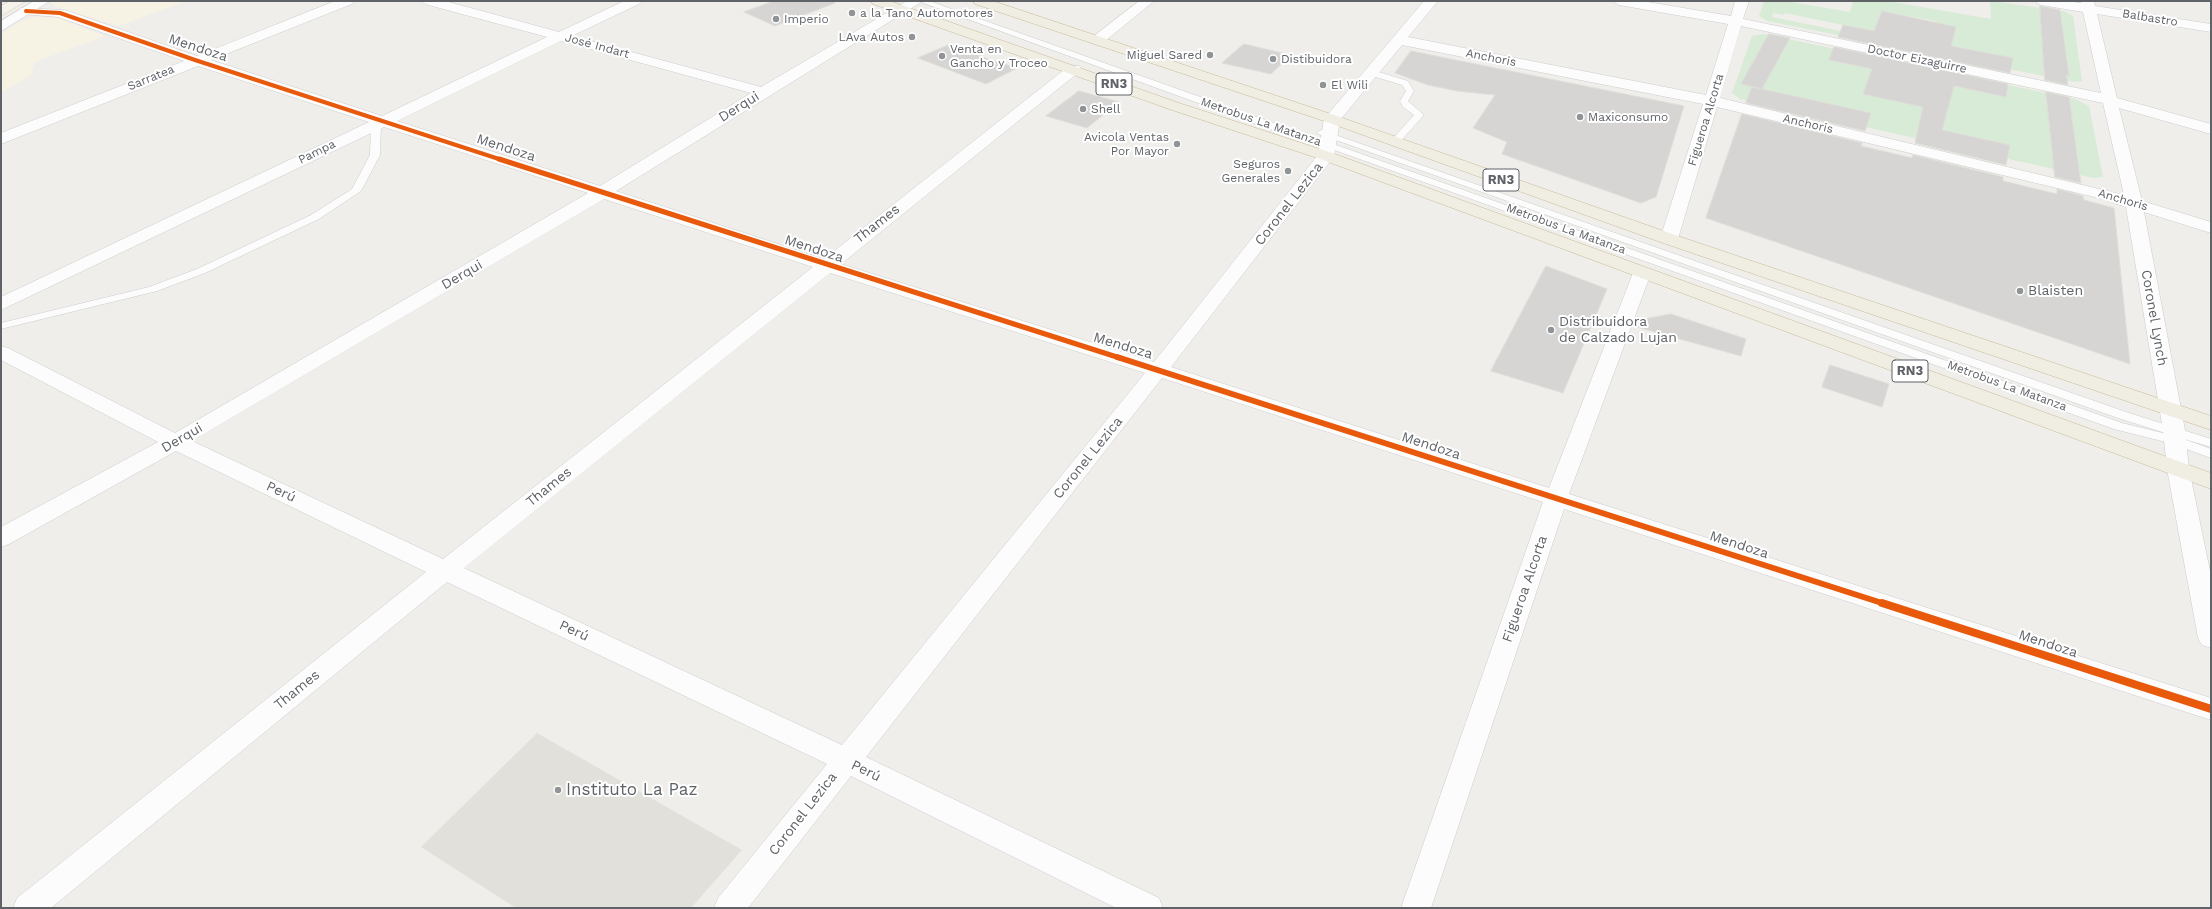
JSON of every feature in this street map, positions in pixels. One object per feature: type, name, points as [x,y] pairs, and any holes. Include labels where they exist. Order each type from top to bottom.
[{"type":"highway","name":"RN3","points":[[878,1],[1074,69],[1174,106],[1328,145],[1642,273],[2211,481]]},
{"type":"highway","name":"RN3","points":[[980,1],[1098,39],[1332,119],[1669,239],[2211,423]]},
{"type":"main road","points":[[1,12],[29,4]]},
{"type":"street","name":"Sarratea","points":[[1,139],[347,1]]},
{"type":"street","name":"José Indart","points":[[430,1],[763,92]]},
{"type":"street","name":"Pampa","points":[[1,304],[634,1]]},
{"type":"street","name":"Derqui","points":[[1,538],[175,442],[603,192],[763,92],[904,10],[916,1]]},
{"type":"street","points":[[1098,39],[1148,1]]},
{"type":"street","points":[[1328,145],[1332,119],[1400,40],[1430,1]]},
{"type":"street","name":"Doctor Eizaguirre","points":[[1619,1],[1735,21],[2110,99],[2211,129]]},
{"type":"street","name":"Figueroa Alcorta","points":[[1669,239],[1742,1]]},
{"type":"street","name":"Balbastro","points":[[2041,1],[2088,5],[2211,28]]},
{"type":"street","name":"Mendoza","points":[[29,4],[60,13],[379,122],[603,192],[825,265],[1158,370],[2211,709]]},
{"type":"street","points":[[1,27],[29,4]]},
{"type":"street","name":"Coronel Lynch","points":[[2088,5],[2134,202],[2174,435],[2178,469],[2211,638]]},
{"type":"street","name":"Anchoris","points":[[1400,40],[1712,101],[2134,202],[2211,228]]},
{"type":"street","name":"Thames","points":[[28,908],[445,570],[825,265],[1074,69]]},
{"type":"street","name":"Coronel Lezica","points":[[729,908],[1158,370],[1328,145]]},
{"type":"street","name":"Figueroa Alcorta","points":[[1416,908],[1556,499],[1642,273]]},
{"type":"street","name":"Perú","points":[[1,352],[175,442],[846,760],[1148,908]]},
{"type":"lane","name":"Metrobus La Matanza","points":[[922,1],[1278,129],[1328,145],[2118,426],[2174,435],[2211,443]]},
{"type":"lane","name":"Metrobus La Matanza","points":[[937,1],[1285,123],[1328,145]]},
{"type":"lane","points":[[1372,72],[1405,83],[1409,87],[1410,91],[1404,102],[1419,115],[1395,142]]},
{"type":"lane","points":[[1,326],[73,310],[153,289],[201,272],[315,217],[356,192],[375,155],[379,122]]},
{"type":"lane","name":"Metrobus La Matanza","points":[[2174,435],[2211,454]]},
{"type":"shaded area","points":[[53,1],[186,1],[118,26],[56,7],[51,3]]},
{"type":"shaded area","points":[[35,17],[56,17],[104,36],[35,62],[31,75],[1,93],[1,35],[19,22]]},
{"type":"shaded area","name":"Instituto La Paz","points":[[537,733],[742,850],[691,908],[516,908],[421,847]]},
{"type":"green space","points":[[1764,1],[1785,1],[1850,12],[1853,1],[1887,1],[1991,19],[1990,1],[2064,11],[2073,16],[2082,81],[2074,82],[1767,21],[1759,16]],"holes":[[[1882,11],[1935,21],[1934,23],[1880,17]],[[1773,13],[1784,15],[1785,13],[1891,35],[1889,41],[1772,17]],[[2061,18],[2069,76],[2045,72]],[[1951,46],[2011,58],[1939,51]]]},
{"type":"green space","points":[[1764,34],[2075,99],[2089,106],[2103,177],[2094,178],[1740,99],[1732,93],[1752,36]],"holes":[[[1763,45],[1783,50],[1762,89],[1871,113],[1868,122],[1749,95],[1753,87],[1741,84]],[[1832,53],[2007,90],[2006,97],[1829,60]],[[2046,96],[2069,100],[2080,173],[2054,168]],[[1948,107],[1942,130],[2009,145],[1929,136]]]},
{"type":"building","name":"Imperio","points":[[774,1],[834,1],[835,3],[775,26],[744,12]]},
{"type":"building","points":[[2040,6],[2060,10],[2069,76],[2066,75],[2068,85],[2045,80]]},
{"type":"building","points":[[1882,11],[1956,27],[1951,46],[2013,58],[2010,73],[1838,37],[1843,25],[1874,31]]},
{"type":"building","points":[[1769,34],[1790,38],[1762,89],[1741,84]]},
{"type":"building","points":[[951,44],[988,59],[1017,68],[986,84],[918,58]]},
{"type":"building","points":[[1244,44],[1291,55],[1271,74],[1222,63]]},
{"type":"building","points":[[1834,47],[2008,84],[2006,97],[1954,86],[1942,130],[2010,145],[2006,165],[1915,143],[1923,107],[1863,94],[1872,69],[1829,60]]},
{"type":"building","name":"Maxiconsumo","points":[[1411,51],[1684,106],[1656,197],[1641,203],[1502,154],[1507,142],[1473,128],[1495,95],[1457,91],[1428,85],[1395,73]]},
{"type":"building","points":[[1752,87],[1871,113],[1865,131],[1746,103]]},
{"type":"building","name":"Shell","points":[[1079,91],[1119,102],[1087,128],[1046,116]]},
{"type":"building","points":[[2046,92],[2069,97],[2081,183],[2055,177]]},
{"type":"building","name":"Blaisten","points":[[1742,114],[1862,143],[1861,146],[1912,158],[1913,155],[2003,177],[2003,181],[2057,194],[2057,189],[2083,196],[2084,200],[2114,208],[2130,364],[1706,218]]},
{"type":"building","name":"Distribuidora de Calzado Lujan","points":[[1546,266],[1607,289],[1563,393],[1491,371]]},
{"type":"building","points":[[1671,314],[1746,339],[1741,356],[1633,326],[1635,321]]},
{"type":"building","points":[[1830,365],[1889,384],[1882,407],[1822,387]]},
{"type":"cycle path","points":[[26,11],[60,13],[195,60],[825,265],[1158,370],[2211,709]]},
{"type":"place","name":"a la Tano Automotores","points":[[852,13]]},
{"type":"place","name":"Imperio","points":[[776,19]]},
{"type":"place","name":"LAva Autos","points":[[912,37]]},
{"type":"place","name":"Miguel Sared","points":[[1210,55]]},
{"type":"place","name":"Venta en Gancho y Troceo","points":[[942,56]]},
{"type":"place","name":"Distibuidora","points":[[1273,59]]},
{"type":"place","name":"El Wili","points":[[1323,85]]},
{"type":"place","name":"Shell","points":[[1083,109]]},
{"type":"place","name":"Maxiconsumo","points":[[1580,117]]},
{"type":"place","name":"Avicola Ventas Por Mayor","points":[[1177,144]]},
{"type":"place","name":"Seguros Generales","points":[[1288,171]]},
{"type":"place","name":"Blaisten","points":[[2020,291]]},
{"type":"place","name":"Distribuidora de Calzado Lujan","points":[[1551,330]]},
{"type":"place","name":"Instituto La Paz","points":[[558,790]]}]
